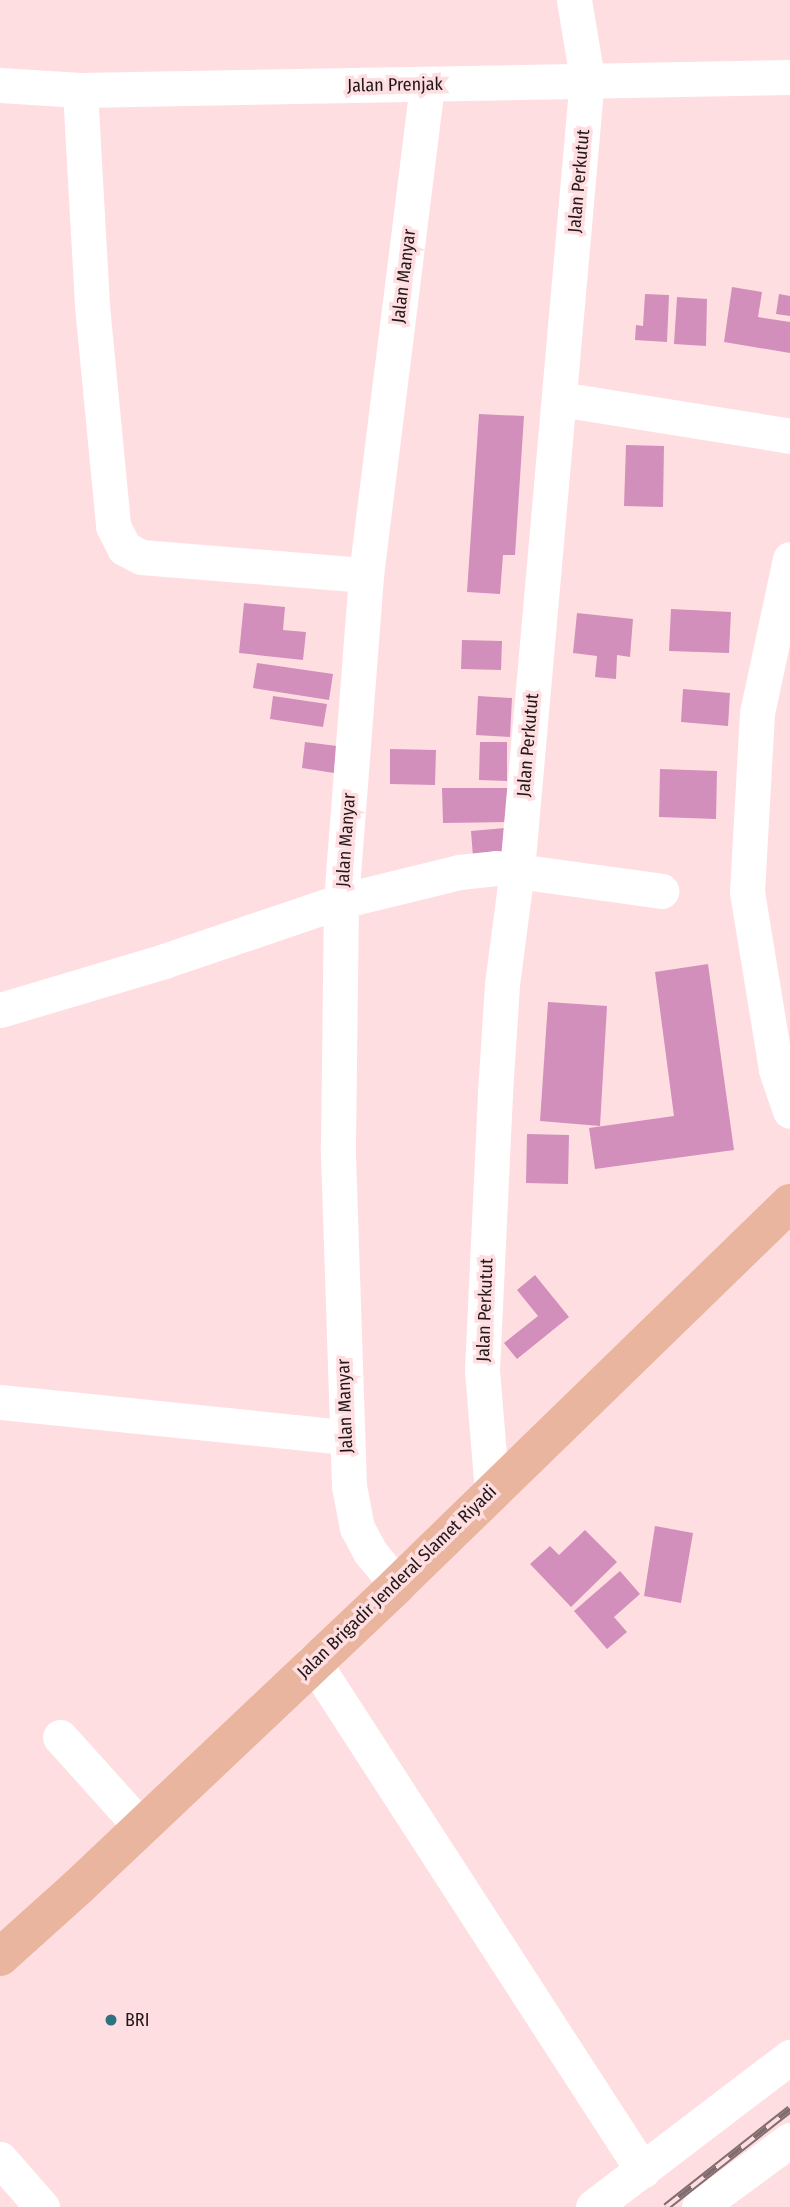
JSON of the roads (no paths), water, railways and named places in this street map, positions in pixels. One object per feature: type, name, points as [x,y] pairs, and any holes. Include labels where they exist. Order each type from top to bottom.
[{"type":"main road","name":"Jalan Brigadir Jenderal Slamet Riyadi","points":[[0,1957],[78,1887],[313,1661],[397,1585],[790,1203]]},
{"type":"street","name":"Jalan Perkutut","points":[[492,1492],[482,1370],[484,1308],[502,984],[517,870],[587,78],[574,0]]},
{"type":"street","name":"Jalan Prenjak","points":[[0,85],[80,90],[427,85],[587,78],[790,77]]},
{"type":"street","name":"Jalan Manyar","points":[[397,1585],[370,1552],[358,1528],[349,1486],[345,1437],[338,1146],[341,901],[366,575],[427,85]]},
{"type":"street","points":[[80,90],[92,306],[113,526],[124,548],[141,557],[366,575]]},
{"type":"street","points":[[560,399],[790,436]]},
{"type":"street","points":[[790,559],[757,713],[747,892],[776,1070],[790,1111]]},
{"type":"street","points":[[0,1010],[164,961],[341,901],[459,872],[496,868],[661,891]]},
{"type":"street","points":[[0,1402],[345,1437]]},
{"type":"street","points":[[313,1661],[643,2171]]},
{"type":"street","points":[[60,1737],[139,1826]]},
{"type":"street","points":[[593,2207],[790,2057]]},
{"type":"street","points":[[699,2207],[790,2140]]},
{"type":"street","points":[[0,2159],[42,2207]]},
{"type":"railway","points":[[666,2207],[790,2109]]},
{"type":"place","name":"BRI","points":[[111,2020]]}]
